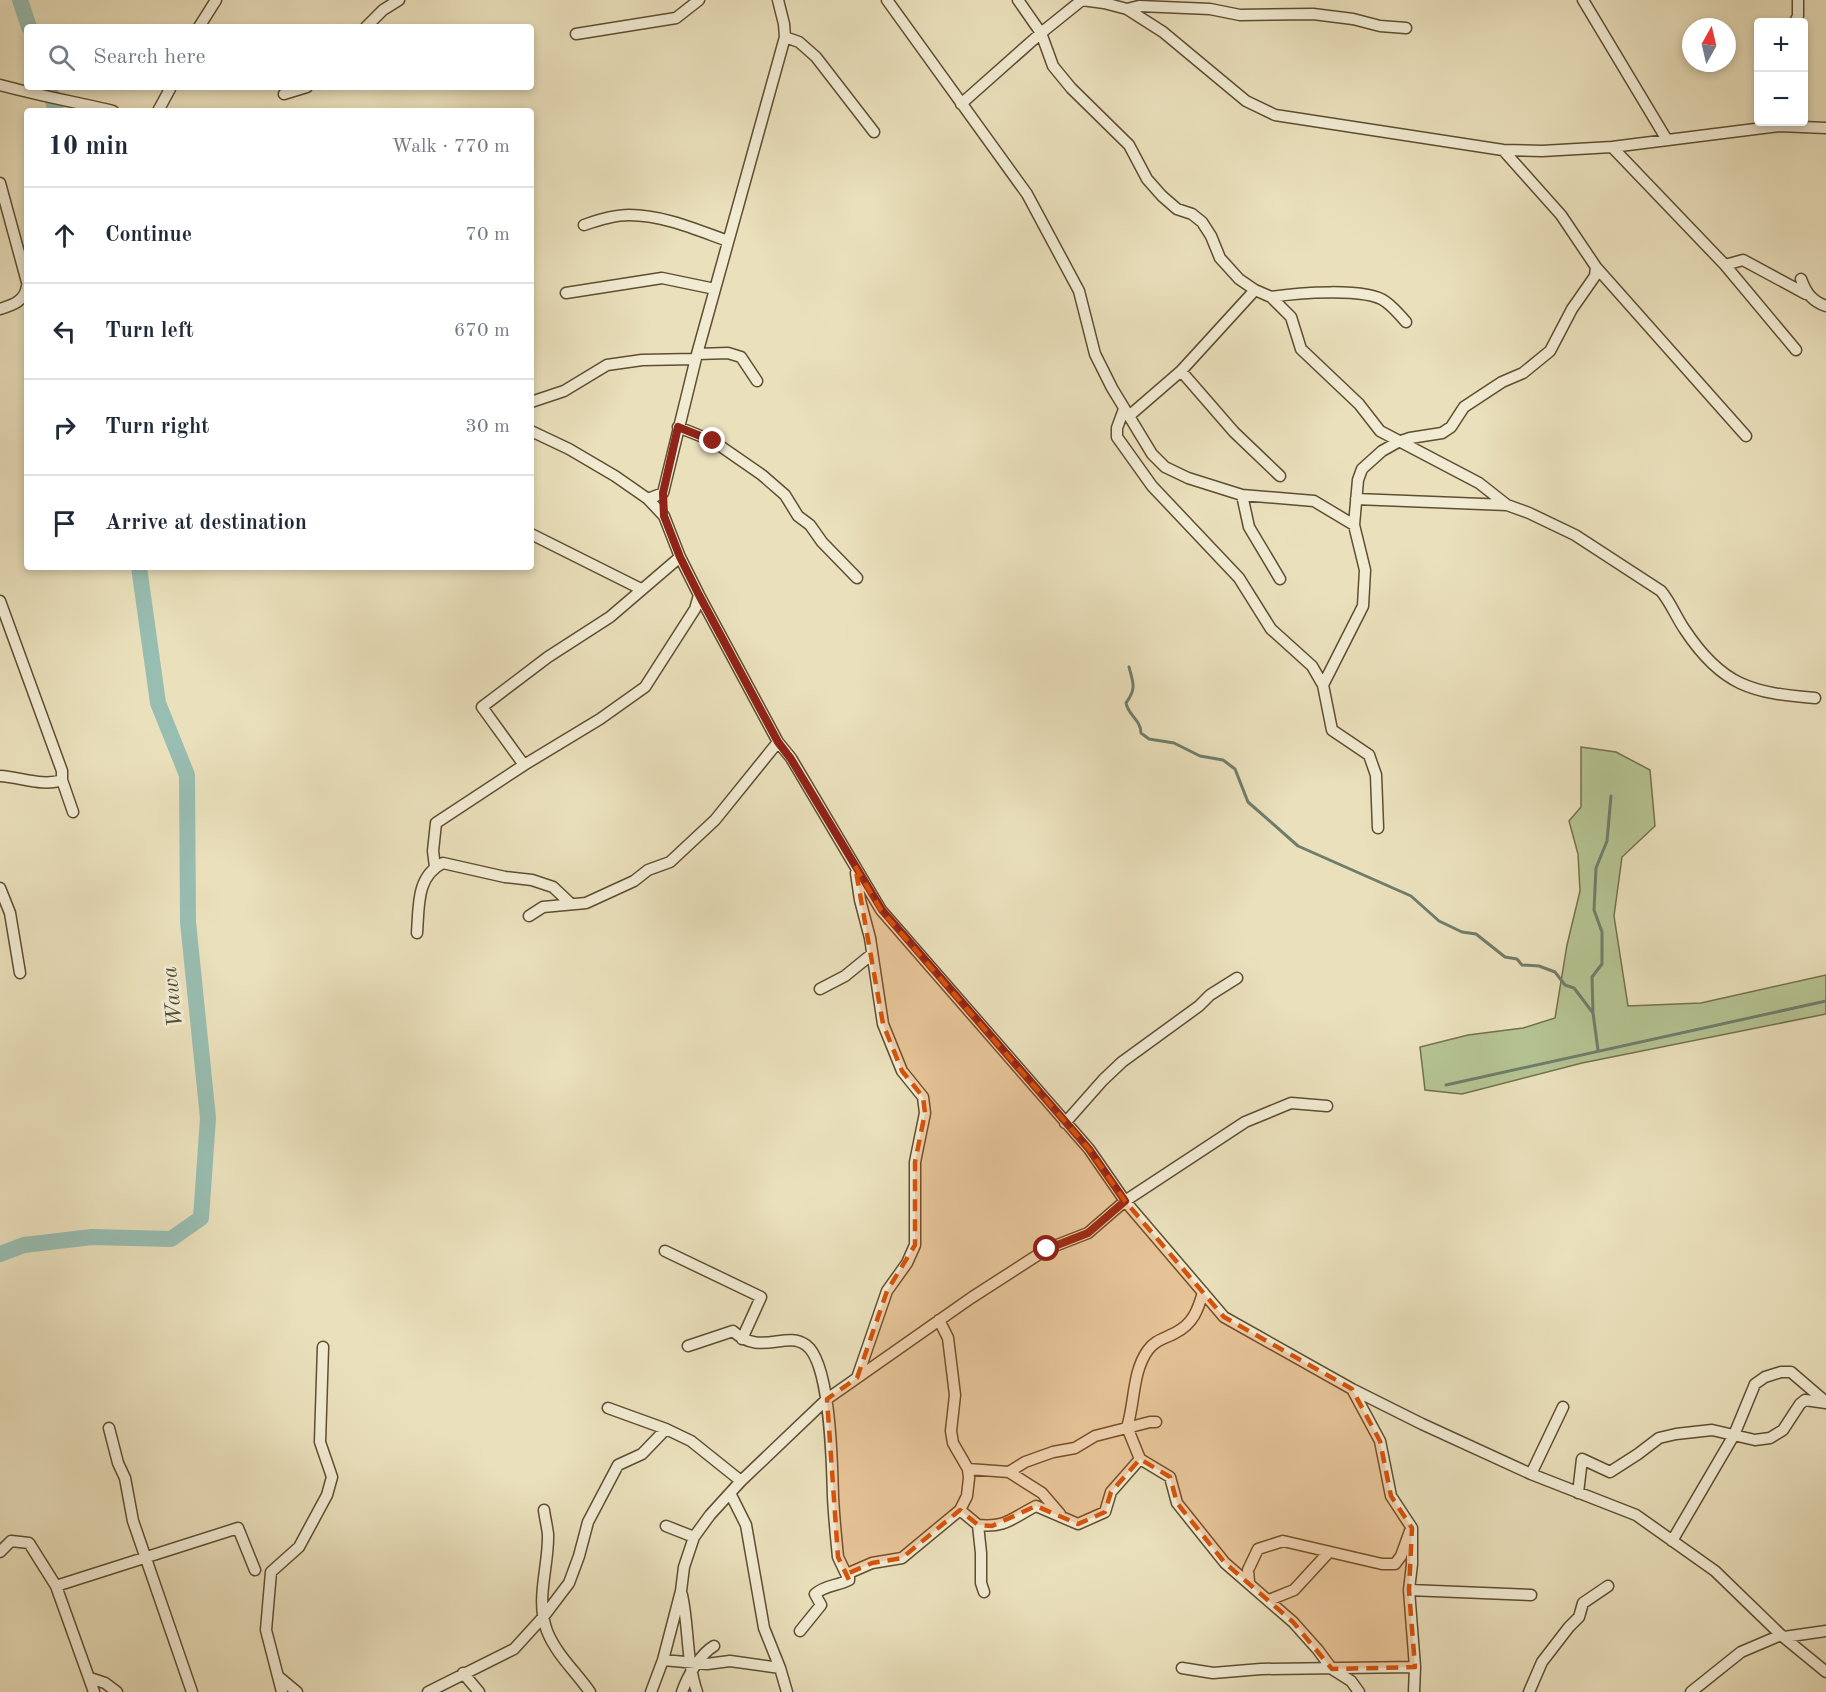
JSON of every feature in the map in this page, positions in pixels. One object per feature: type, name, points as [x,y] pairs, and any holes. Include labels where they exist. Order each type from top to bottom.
[{"type":"street","points":[[201,24],[216,0]]},
{"type":"street","points":[[369,24],[383,10],[399,0]]},
{"type":"street","points":[[576,34],[676,18],[699,0]]},
{"type":"street","points":[[778,0],[785,37],[678,427],[663,493],[664,516],[680,557],[699,595],[778,742],[791,759],[882,910],[1089,1149],[1125,1201],[1224,1317],[1352,1389],[1531,1474],[1636,1515],[1715,1570],[1783,1636],[1826,1672]]},
{"type":"street","points":[[887,0],[1028,194],[1079,291],[1095,354],[1152,454],[1165,467],[1188,478],[1242,495],[1314,501],[1354,525]]},
{"type":"street","points":[[1018,0],[1041,33],[1053,66],[1071,88],[1128,145],[1147,178],[1162,196],[1177,209],[1192,214],[1202,222],[1220,258],[1239,279],[1271,297],[1291,317],[1302,349],[1359,404],[1380,431],[1479,483],[1507,505]]},
{"type":"street","points":[[961,104],[1082,0],[1108,1],[1127,9],[1163,32],[1246,101],[1275,116],[1503,150],[1542,151],[1612,147],[1766,126]]},
{"type":"street","points":[[1583,0],[1667,140]]},
{"type":"street","points":[[1797,18],[1798,0]]},
{"type":"street","points":[[1127,9],[1138,6],[1210,9],[1240,15],[1313,14],[1406,28]]},
{"type":"street","points":[[785,37],[799,42],[816,57],[874,132]]},
{"type":"street","points":[[0,85],[43,97],[100,108]]},
{"type":"street","points":[[160,108],[169,90]]},
{"type":"street","points":[[284,94],[297,90]]},
{"type":"street","points":[[1803,126],[1826,128]]},
{"type":"street","points":[[1612,147],[1725,265],[1796,350]]},
{"type":"street","points":[[1503,150],[1561,214],[1596,267],[1746,436]]},
{"type":"street","points":[[0,183],[24,273]]},
{"type":"street","points":[[584,225],[605,218],[629,215],[660,218],[728,241]]},
{"type":"street","points":[[1725,265],[1743,260],[1826,306]]},
{"type":"street","points":[[1323,685],[1363,606],[1365,570],[1354,525],[1358,480],[1362,469],[1382,451],[1398,442],[1442,433],[1451,427],[1464,407],[1502,382],[1523,373],[1550,351],[1572,309],[1596,276],[1596,267]]},
{"type":"street","points":[[566,293],[662,278],[715,289]]},
{"type":"street","points":[[1801,279],[1806,294]]},
{"type":"street","points":[[1255,290],[1181,371],[1127,412],[1117,428],[1117,437],[1152,486],[1239,578],[1271,629],[1312,666],[1323,685],[1332,730],[1369,755],[1376,775],[1378,828]]},
{"type":"street","points":[[1271,297],[1290,294],[1366,293],[1386,301],[1406,322]]},
{"type":"street","points":[[0,309],[16,304],[24,295]]},
{"type":"street","points":[[534,401],[564,391],[607,364],[642,360],[728,353],[741,357],[758,381]]},
{"type":"street","points":[[1181,371],[1234,432],[1280,476]]},
{"type":"street","points":[[678,427],[713,441],[762,475],[785,495],[798,516],[810,525],[822,542],[857,578]]},
{"type":"street","points":[[534,434],[569,449],[648,499],[664,516]]},
{"type":"street","points":[[648,499],[663,493]]},
{"type":"street","points":[[1242,495],[1249,527],[1280,579]]},
{"type":"street","points":[[1356,499],[1507,505],[1529,513],[1575,535],[1660,591],[1670,602],[1685,630],[1707,658],[1732,680],[1753,690],[1776,695],[1815,698]]},
{"type":"street","points":[[534,536],[641,589]]},
{"type":"street","points":[[524,765],[482,707],[548,657],[610,617],[680,557]]},
{"type":"street","points":[[435,867],[433,851],[436,823],[524,765],[600,719],[645,687],[695,609],[699,595]]},
{"type":"street","points":[[0,601],[62,771],[62,780],[73,812]]},
{"type":"street","points":[[529,916],[543,907],[586,903],[634,881],[648,870],[670,862],[715,820],[778,742]]},
{"type":"street","points":[[0,776],[46,783],[62,780]]},
{"type":"street","points":[[417,933],[420,892],[425,879],[435,867],[443,863],[505,877],[532,880],[553,887],[571,904]]},
{"type":"street","points":[[855,866],[883,1024],[902,1071],[923,1097],[925,1113],[915,1162],[915,1245],[907,1263],[886,1292],[857,1378]]},
{"type":"street","points":[[0,888],[10,913],[20,973]]},
{"type":"street","points":[[820,989],[845,976],[872,954]]},
{"type":"street","points":[[1065,1123],[1122,1062],[1199,1006],[1210,995],[1237,978]]},
{"type":"street","points":[[651,1692],[663,1660],[681,1591],[684,1567],[694,1537],[710,1515],[741,1481],[827,1399],[939,1320],[1047,1249],[1088,1233],[1125,1201],[1245,1122],[1291,1103],[1327,1106]]},
{"type":"street","points":[[665,1251],[761,1297],[742,1339]]},
{"type":"street","points":[[1203,1292],[1197,1311],[1190,1323],[1175,1333],[1157,1340],[1147,1351],[1140,1365],[1132,1412],[1127,1427],[1140,1459],[1170,1477],[1177,1503],[1225,1563],[1293,1622],[1332,1669],[1351,1681],[1359,1692]]},
{"type":"street","points":[[849,1580],[849,1573],[872,1563],[902,1558],[960,1510],[967,1496],[968,1469],[953,1443],[951,1431],[955,1395],[948,1338],[939,1320]]},
{"type":"street","points":[[688,1346],[733,1331],[742,1339],[755,1344],[793,1341],[805,1343],[814,1353],[827,1399],[838,1557],[849,1580]]},
{"type":"street","points":[[282,1692],[266,1630],[271,1572],[299,1547],[327,1495],[332,1477],[320,1442],[323,1347]]},
{"type":"street","points":[[1672,1541],[1734,1435],[1755,1384],[1765,1377],[1781,1372],[1791,1372],[1826,1402]]},
{"type":"street","points":[[1352,1389],[1380,1441],[1391,1496],[1412,1528],[1413,1564],[1409,1590],[1415,1667],[1414,1692]]},
{"type":"street","points":[[1367,1417],[1369,1397]]},
{"type":"street","points":[[1578,1493],[1582,1460],[1610,1472],[1638,1455],[1659,1438],[1712,1430],[1755,1440],[1770,1438],[1783,1430],[1805,1400],[1826,1402]]},
{"type":"street","points":[[1531,1474],[1563,1407]]},
{"type":"street","points":[[608,1408],[666,1429],[691,1441],[741,1481]]},
{"type":"street","points":[[1009,1472],[1025,1462],[1053,1452],[1075,1448],[1095,1436],[1156,1422]]},
{"type":"street","points":[[110,1428],[118,1463],[125,1478],[133,1521],[192,1692]]},
{"type":"street","points":[[428,1692],[514,1649],[544,1616],[569,1583],[588,1522],[618,1464],[642,1454],[666,1429]]},
{"type":"street","points":[[960,1510],[978,1525],[992,1526],[1004,1524],[1036,1506],[1078,1524],[1105,1512],[1111,1492],[1140,1459]]},
{"type":"street","points":[[968,1469],[1009,1472],[1042,1493],[1064,1519]]},
{"type":"street","points":[[730,1493],[746,1525],[764,1628],[787,1692]]},
{"type":"street","points":[[544,1510],[548,1534],[542,1585],[546,1630],[556,1650],[590,1692]]},
{"type":"street","points":[[978,1525],[981,1583],[984,1592]]},
{"type":"street","points":[[666,1526],[694,1537]]},
{"type":"street","points":[[56,1587],[238,1528],[255,1570]]},
{"type":"street","points":[[1249,1582],[1248,1570],[1258,1549],[1283,1541],[1382,1564],[1395,1564],[1401,1556],[1412,1528]]},
{"type":"street","points":[[0,1552],[11,1540],[29,1543],[56,1587],[94,1692]]},
{"type":"street","points":[[1269,1600],[1294,1590],[1329,1552]]},
{"type":"street","points":[[801,1631],[821,1605],[815,1594],[821,1588],[849,1580]]},
{"type":"street","points":[[1529,1692],[1542,1662],[1579,1617],[1583,1603],[1608,1586]]},
{"type":"street","points":[[1409,1590],[1531,1595]]},
{"type":"street","points":[[681,1591],[697,1692]]},
{"type":"street","points":[[1691,1692],[1741,1652],[1783,1636],[1826,1631]]},
{"type":"street","points":[[682,1692],[693,1666],[707,1650],[714,1646]]},
{"type":"street","points":[[663,1660],[693,1666],[730,1661],[780,1668]]},
{"type":"street","points":[[1182,1668],[1213,1673],[1261,1669],[1415,1667]]},
{"type":"street","points":[[463,1673],[478,1692]]},
{"type":"street","points":[[278,1677],[297,1692]]},
{"type":"street","points":[[90,1678],[105,1683],[117,1692]]},
{"type":"highlighted area","points":[[855,866],[881,910],[1089,1149],[1125,1201],[1224,1317],[1352,1389],[1380,1441],[1391,1496],[1412,1528],[1409,1590],[1415,1667],[1332,1669],[1293,1622],[1225,1563],[1177,1503],[1170,1477],[1140,1459],[1111,1492],[1105,1512],[1078,1524],[1036,1506],[992,1526],[978,1525],[960,1510],[902,1558],[872,1563],[849,1573],[849,1580],[838,1557],[827,1399],[857,1378],[887,1291],[915,1245],[915,1162],[925,1113],[923,1097],[902,1071],[883,1024]]},
{"type":"green space","points":[[1581,747],[1616,752],[1650,770],[1655,826],[1622,857],[1614,916],[1628,1006],[1701,1003],[1826,975],[1826,1014],[1582,1063],[1462,1094],[1425,1090],[1420,1047],[1468,1035],[1523,1028],[1555,1018],[1567,945],[1580,891],[1578,854],[1569,821],[1581,807]]},
{"type":"waterway","name":"Wawa","points":[[20,0],[28,24]]},
{"type":"waterway","name":"Wawa","points":[[50,90],[55,108]]},
{"type":"waterway","name":"Wawa","points":[[0,1254],[24,1245],[92,1237],[171,1239],[201,1218],[208,1118],[188,922],[187,775],[158,703],[139,570]]},
{"type":"waterway","points":[[1129,667],[1133,689],[1126,703],[1141,733],[1149,739],[1174,743],[1200,756],[1223,760],[1235,769],[1248,802],[1298,846],[1411,896],[1439,921],[1462,932],[1476,934],[1505,957],[1517,959],[1522,965],[1539,966],[1555,972],[1565,985],[1574,988],[1593,1013],[1598,1050]]},
{"type":"waterway","points":[[1593,1012],[1592,977],[1602,964],[1602,932],[1594,910],[1596,868],[1607,841],[1611,796]]},
{"type":"waterway","points":[[1446,1085],[1826,1001]]},
{"type":"route","points":[[713,441],[678,427],[663,493],[664,516],[680,557],[699,595],[778,742],[791,759],[882,910],[1089,1149],[1125,1201],[1088,1233],[1047,1249]]}]
